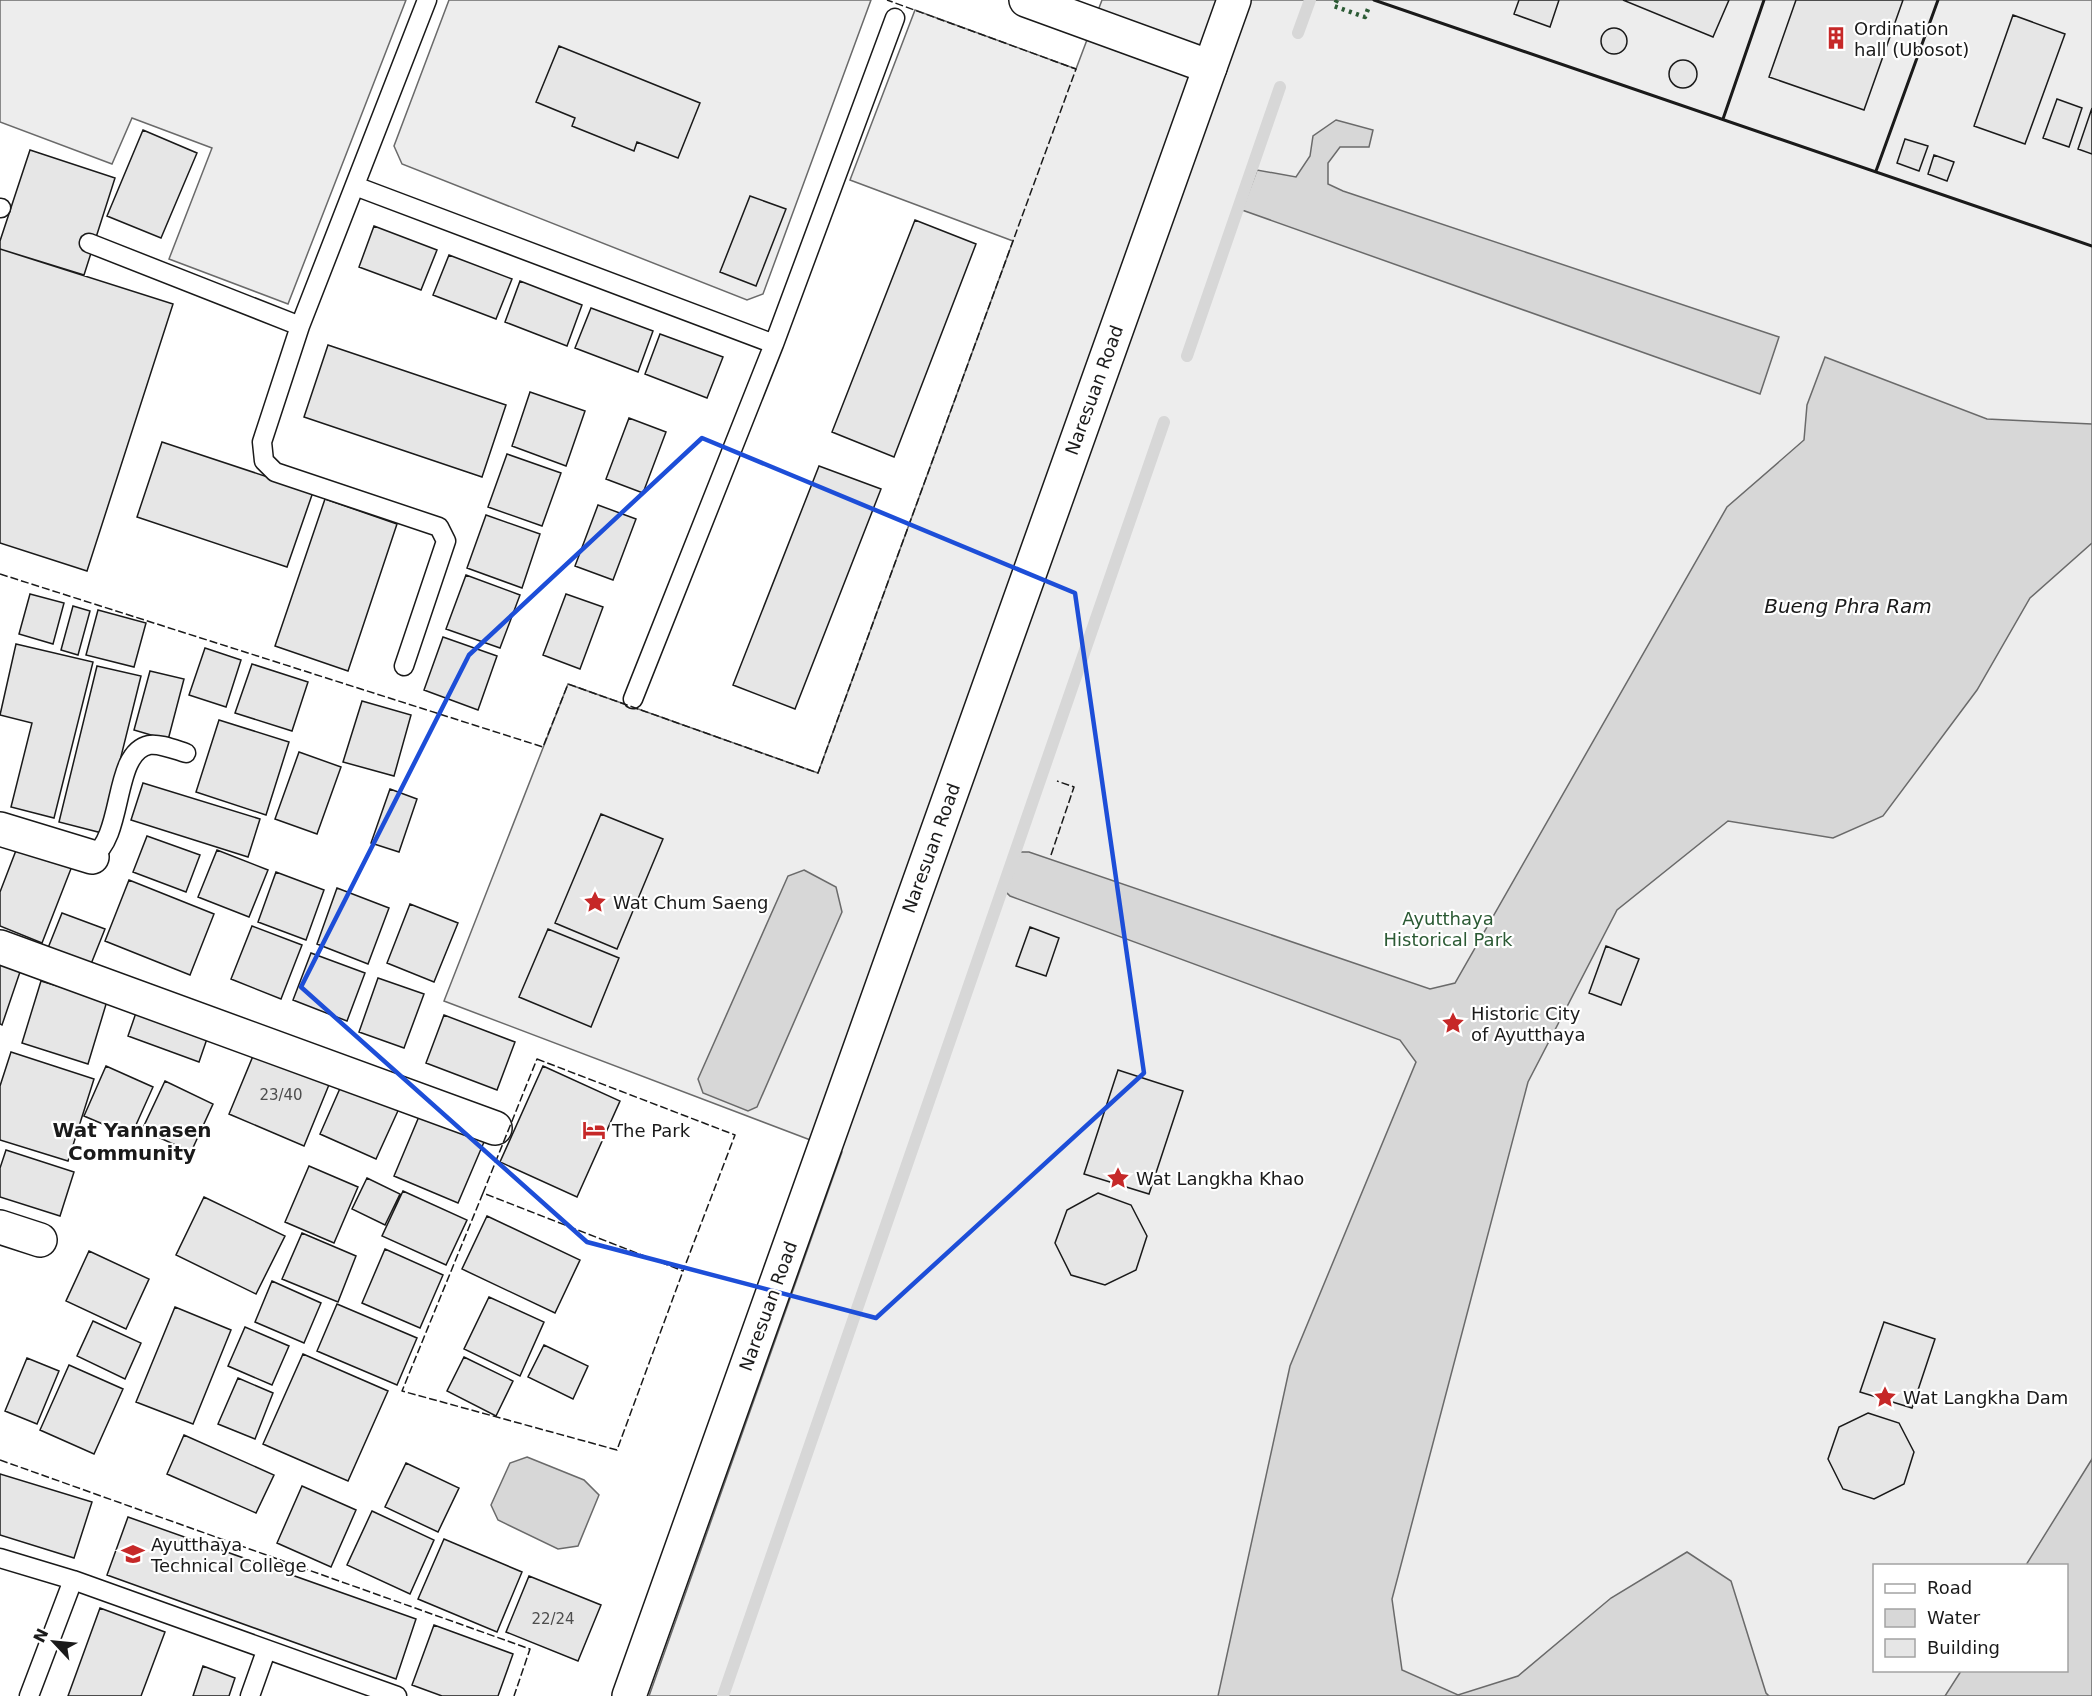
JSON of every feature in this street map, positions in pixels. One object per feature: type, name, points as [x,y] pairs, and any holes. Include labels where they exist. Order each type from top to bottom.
[{"type":"street","points":[[1026,0],[1210,67]]},
{"type":"street","name":"Naresuan Road","points":[[628,1696],[1234,0]]},
{"type":"street","points":[[0,829],[92,857]]},
{"type":"street","points":[[0,947],[495,1128]]},
{"type":"street","points":[[0,1227],[40,1240]]},
{"type":"lane","points":[[404,666],[446,541],[444,534],[439,527],[275,472],[264,460],[262,442],[300,326],[427,0]]},
{"type":"lane","points":[[633,699],[774,344],[895,18]]},
{"type":"lane","points":[[355,186],[774,344]]},
{"type":"lane","points":[[89,243],[300,326]]},
{"type":"lane","points":[[92,857],[101,852],[110,834],[128,762],[140,749],[150,744],[186,753]]},
{"type":"lane","points":[[0,1557],[73,1580],[266,1651],[398,1696]]},
{"type":"lane","points":[[29,1696],[73,1580]]},
{"type":"lane","points":[[250,1696],[266,1651]]},
{"type":"highlighted area","points":[[702,438],[1075,593],[1144,1073],[876,1318],[587,1242],[301,987],[469,655]]},
{"type":"shaded area","points":[[0,0],[406,0],[288,304],[169,259],[212,148],[132,118],[112,164],[0,122]]},
{"type":"shaded area","points":[[449,0],[871,0],[763,294],[747,300],[402,164],[394,146]]},
{"type":"shaded area","name":"Ayutthaya Historical Park","points":[[1102,0],[2092,0],[2092,1696],[649,1696],[842,1152],[444,1001],[568,684],[818,773],[1013,241],[850,180],[915,10],[1076,69]]},
{"type":"water","points":[[1336,120],[1373,130],[1369,147],[1340,147],[1328,163],[1328,184],[1343,191],[1779,337],[1760,394],[1242,210],[1257,170],[1296,177],[1310,156],[1313,136]]},
{"type":"water","name":"Bueng Phra Ram","points":[[1825,357],[1987,419],[2092,424],[2092,543],[2030,598],[1977,690],[1883,816],[1833,838],[1728,821],[1617,910],[1528,1082],[1392,1599],[1402,1670],[1458,1695],[1518,1676],[1611,1598],[1687,1552],[1731,1581],[1766,1693],[1769,1696],[1218,1696],[1290,1366],[1416,1062],[1400,1040],[1010,896],[1001,887],[1014,852],[1029,852],[1430,989],[1455,983],[1727,507],[1804,440],[1807,405]]},
{"type":"water","points":[[804,870],[836,887],[842,912],[757,1107],[748,1111],[703,1093],[698,1079],[788,876]]},
{"type":"water","points":[[527,1457],[584,1480],[599,1495],[578,1546],[558,1549],[498,1520],[491,1505],[510,1463]]},
{"type":"water","points":[[2092,1459],[2092,1696],[1945,1696],[1960,1672],[2068,1672],[2068,1564],[2027,1564]]},
{"type":"building","points":[[1519,0],[1559,0],[1550,27],[1514,14]]},
{"type":"building","points":[[1623,0],[1729,0],[1713,37]]},
{"type":"building","name":"Ordination hall (Ubosot)","points":[[1796,0],[1903,0],[1864,110],[1769,77]]},
{"type":"building","points":[[2013,15],[2065,34],[2025,144],[1974,126]]},
{"type":"building","points":[[1614,28],[1623,32],[1627,41],[1623,50],[1614,54],[1605,50],[1601,41],[1605,32]]},
{"type":"building","points":[[559,46],[700,103],[678,158],[637,142],[634,151],[572,126],[575,118],[536,102]]},
{"type":"building","points":[[1683,60],[1693,64],[1697,74],[1693,84],[1683,88],[1673,84],[1669,74],[1673,64]]},
{"type":"building","points":[[2057,99],[2082,108],[2069,147],[2043,138]]},
{"type":"building","points":[[2092,108],[2092,154],[2078,149]]},
{"type":"building","points":[[143,130],[197,153],[161,238],[107,216]]},
{"type":"building","points":[[1905,139],[1928,146],[1919,171],[1897,163]]},
{"type":"building","points":[[30,150],[115,178],[84,275],[0,249],[0,241]]},
{"type":"building","points":[[1934,155],[1954,162],[1947,181],[1928,174]]},
{"type":"building","points":[[750,196],[786,209],[756,286],[720,272]]},
{"type":"building","points":[[915,220],[976,244],[894,457],[832,432]]},
{"type":"building","points":[[374,226],[437,250],[421,290],[359,267]]},
{"type":"building","points":[[0,249],[173,304],[87,571],[0,543]]},
{"type":"building","points":[[449,255],[512,279],[496,319],[433,295]]},
{"type":"building","points":[[520,281],[582,305],[567,346],[505,322]]},
{"type":"building","points":[[591,308],[653,331],[638,372],[575,348]]},
{"type":"building","points":[[660,334],[723,357],[707,398],[645,374]]},
{"type":"building","points":[[328,345],[506,405],[482,477],[304,417]]},
{"type":"building","points":[[530,392],[585,411],[566,466],[512,446]]},
{"type":"building","points":[[629,418],[666,432],[643,493],[606,479]]},
{"type":"building","points":[[162,442],[313,492],[287,567],[137,517]]},
{"type":"building","points":[[507,454],[561,473],[542,526],[488,507]]},
{"type":"building","points":[[819,466],[881,489],[795,709],[733,685]]},
{"type":"building","points":[[325,499],[397,524],[348,671],[275,646]]},
{"type":"building","points":[[598,505],[636,519],[613,580],[575,566]]},
{"type":"building","points":[[486,515],[540,534],[522,588],[467,568]]},
{"type":"building","points":[[466,575],[520,595],[500,648],[446,629]]},
{"type":"building","points":[[30,594],[64,603],[53,644],[19,634]]},
{"type":"building","points":[[566,594],[603,607],[580,669],[543,655]]},
{"type":"building","points":[[73,606],[90,611],[78,655],[61,650]]},
{"type":"building","points":[[98,610],[146,623],[134,667],[86,655]]},
{"type":"building","points":[[443,637],[497,656],[478,710],[424,690]]},
{"type":"building","points":[[16,644],[93,662],[54,818],[11,807],[32,723],[0,715]]},
{"type":"building","points":[[205,648],[241,660],[226,707],[189,695]]},
{"type":"building","points":[[252,664],[308,682],[292,731],[235,713]]},
{"type":"building","points":[[97,666],[141,676],[102,833],[59,822]]},
{"type":"building","points":[[150,671],[184,679],[168,740],[134,730]]},
{"type":"building","points":[[362,701],[411,715],[394,776],[343,762]]},
{"type":"building","points":[[219,720],[289,742],[266,815],[196,792]]},
{"type":"building","points":[[299,752],[341,767],[317,834],[275,819]]},
{"type":"building","points":[[143,783],[260,819],[248,857],[131,820]]},
{"type":"building","points":[[390,789],[417,799],[399,852],[371,843]]},
{"type":"building","points":[[601,814],[663,839],[617,949],[555,923]]},
{"type":"building","points":[[147,836],[200,855],[186,892],[133,872]]},
{"type":"building","points":[[20,840],[74,861],[42,943],[0,926],[0,892]]},
{"type":"building","points":[[217,850],[268,870],[249,917],[198,897]]},
{"type":"building","points":[[276,872],[324,890],[306,940],[258,922]]},
{"type":"building","points":[[129,880],[214,914],[190,975],[105,941]]},
{"type":"building","points":[[337,888],[389,908],[368,964],[317,944]]},
{"type":"building","points":[[410,904],[458,923],[434,982],[387,963]]},
{"type":"building","points":[[62,913],[105,929],[91,964],[48,948]]},
{"type":"building","points":[[252,926],[302,945],[281,999],[231,979]]},
{"type":"building","points":[[1030,927],[1059,938],[1046,976],[1016,966]]},
{"type":"building","points":[[548,929],[619,958],[591,1027],[519,997]]},
{"type":"building","points":[[1606,946],[1639,959],[1621,1005],[1589,993]]},
{"type":"building","points":[[311,953],[365,973],[347,1021],[293,1000]]},
{"type":"building","points":[[0,962],[21,969],[2,1025],[0,1024]]},
{"type":"building","points":[[378,978],[424,994],[404,1048],[359,1032]]},
{"type":"building","points":[[41,981],[107,1001],[88,1064],[22,1043]]},
{"type":"building","points":[[138,1007],[209,1033],[199,1062],[128,1036]]},
{"type":"building","points":[[444,1015],[515,1042],[497,1090],[426,1063]]},
{"type":"building","points":[[258,1044],[333,1075],[304,1146],[229,1114]]},
{"type":"building","points":[[11,1052],[94,1079],[68,1161],[0,1140],[0,1086]]},
{"type":"building","points":[[106,1066],[153,1087],[131,1136],[84,1116]]},
{"type":"building","points":[[543,1066],[620,1101],[577,1197],[500,1162]]},
{"type":"building","points":[[1118,1070],[1183,1091],[1149,1194],[1084,1174]]},
{"type":"building","points":[[345,1077],[402,1102],[376,1159],[320,1134]]},
{"type":"building","points":[[165,1081],[213,1104],[191,1152],[142,1130]]},
{"type":"building","points":[[423,1107],[487,1135],[458,1203],[394,1176]]},
{"type":"building","points":[[6,1150],[74,1172],[60,1216],[0,1197],[0,1168]]},
{"type":"building","points":[[309,1166],[358,1187],[334,1243],[285,1222]]},
{"type":"building","points":[[367,1178],[400,1194],[385,1225],[352,1209]]},
{"type":"building","points":[[403,1191],[467,1220],[446,1265],[382,1236]]},
{"type":"building","points":[[1098,1193],[1131,1205],[1147,1236],[1136,1270],[1105,1285],[1071,1275],[1055,1243],[1067,1210]]},
{"type":"building","points":[[204,1197],[285,1236],[256,1294],[176,1255]]},
{"type":"building","points":[[487,1216],[580,1260],[555,1313],[462,1269]]},
{"type":"building","points":[[302,1233],[356,1256],[338,1302],[282,1279]]},
{"type":"building","points":[[385,1249],[443,1275],[420,1328],[362,1303]]},
{"type":"building","points":[[89,1251],[149,1279],[126,1329],[66,1301]]},
{"type":"building","points":[[272,1281],[321,1303],[304,1343],[255,1322]]},
{"type":"building","points":[[489,1297],[544,1322],[520,1376],[464,1349]]},
{"type":"building","points":[[337,1304],[417,1338],[397,1385],[317,1351]]},
{"type":"building","points":[[175,1307],[231,1330],[193,1424],[136,1402]]},
{"type":"building","points":[[93,1321],[141,1343],[125,1379],[77,1356]]},
{"type":"building","points":[[1884,1322],[1935,1339],[1912,1408],[1860,1392]]},
{"type":"building","points":[[245,1327],[289,1346],[272,1385],[228,1366]]},
{"type":"building","points":[[544,1345],[588,1366],[573,1399],[528,1377]]},
{"type":"building","points":[[303,1354],[388,1391],[348,1481],[263,1444]]},
{"type":"building","points":[[464,1357],[513,1381],[496,1416],[447,1391]]},
{"type":"building","points":[[27,1358],[59,1371],[37,1424],[5,1411]]},
{"type":"building","points":[[69,1365],[123,1389],[94,1454],[40,1430]]},
{"type":"building","points":[[238,1378],[273,1393],[255,1439],[218,1424]]},
{"type":"building","points":[[1868,1413],[1899,1423],[1914,1452],[1904,1484],[1874,1499],[1843,1489],[1828,1459],[1839,1427]]},
{"type":"building","points":[[184,1435],[274,1475],[256,1513],[167,1474]]},
{"type":"building","points":[[406,1463],[459,1488],[438,1532],[385,1507]]},
{"type":"building","points":[[0,1474],[92,1502],[74,1558],[0,1535]]},
{"type":"building","points":[[302,1486],[356,1510],[331,1567],[277,1543]]},
{"type":"building","points":[[372,1511],[434,1540],[410,1594],[347,1565]]},
{"type":"building","points":[[128,1517],[416,1619],[396,1679],[107,1575]]},
{"type":"building","points":[[444,1539],[522,1572],[497,1632],[418,1599]]},
{"type":"building","points":[[529,1576],[601,1605],[578,1661],[506,1632]]},
{"type":"building","points":[[100,1608],[165,1632],[141,1696],[68,1696]]},
{"type":"building","points":[[434,1625],[513,1654],[498,1696],[442,1696],[412,1685]]},
{"type":"building","points":[[203,1666],[235,1678],[229,1696],[193,1696]]},
{"type":"waterway","points":[[1298,33],[1310,0]]},
{"type":"waterway","points":[[1187,356],[1280,87]]},
{"type":"waterway","points":[[723,1696],[1164,422]]},
{"type":"hedge","points":[[1337,0],[1334,6],[1365,17],[1368,9]]},
{"type":"fence","points":[[0,574],[543,747],[568,684],[818,773],[1076,69],[887,0]]},
{"type":"fence","points":[[1051,855],[1074,787],[1057,781]]},
{"type":"fence","points":[[537,1059],[735,1135],[683,1271],[483,1193],[537,1059]]},
{"type":"fence","points":[[483,1193],[402,1391],[617,1450],[683,1271]]},
{"type":"fence","points":[[0,1460],[530,1649],[514,1696]]},
{"type":"wall","points":[[1374,0],[2092,246]]},
{"type":"wall","points":[[1723,119],[1764,0]]},
{"type":"wall","points":[[1876,171],[1938,0]]},
{"type":"place","name":"Ordination hall (Ubosot)","points":[[1836,38]]},
{"type":"place","name":"Wat Chum Saeng","points":[[595,902]]},
{"type":"place","name":"Historic City of Ayutthaya","points":[[1453,1023]]},
{"type":"place","name":"The Park","points":[[594,1130]]},
{"type":"place","name":"Wat Langkha Khao","points":[[1118,1178]]},
{"type":"place","name":"Wat Langkha Dam","points":[[1885,1397]]},
{"type":"place","name":"Ayutthaya Technical College","points":[[133,1554]]},
{"type":"district","name":"Wat Yannasen Community","points":[[132,1142]]}]
